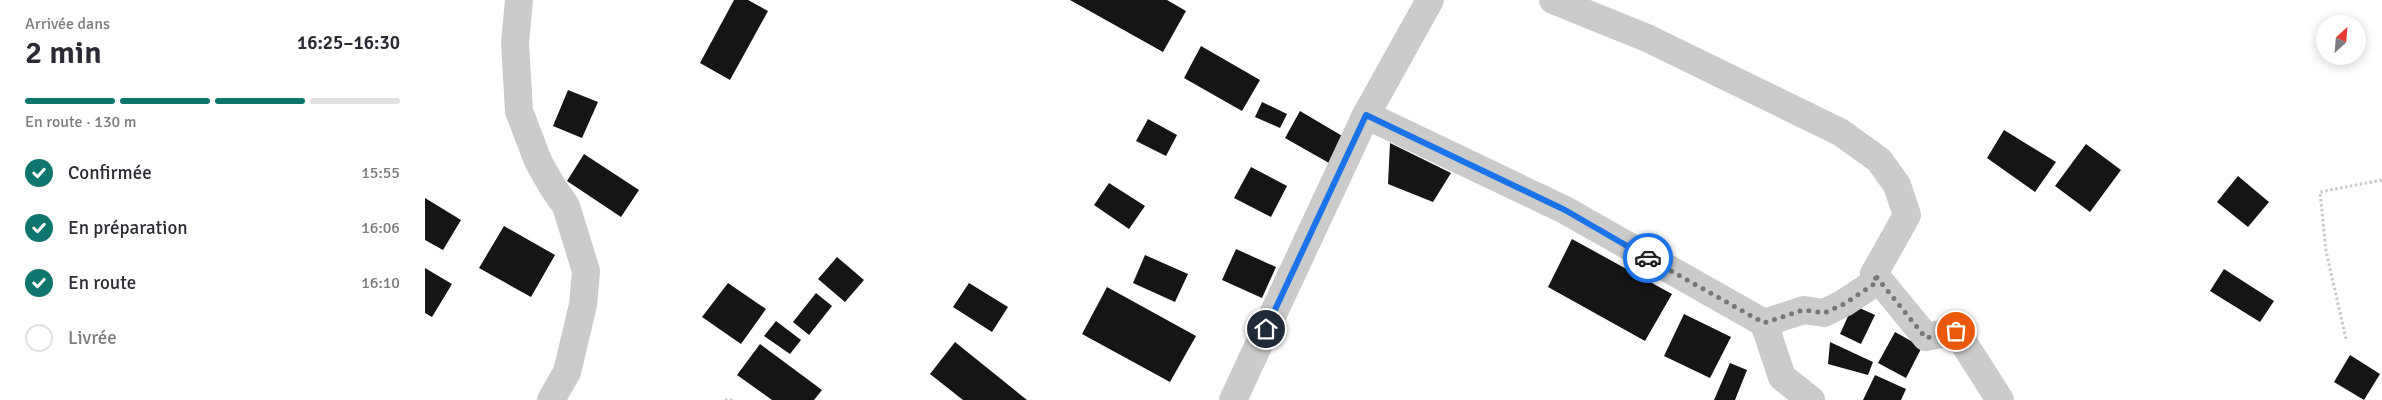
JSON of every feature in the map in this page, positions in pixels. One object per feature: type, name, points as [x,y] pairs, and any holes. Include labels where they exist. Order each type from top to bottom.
[{"type":"street","points":[[519,0],[515,43],[519,111],[539,161],[552,186],[566,206],[587,271],[583,305],[567,372],[551,400]]},
{"type":"street","points":[[1233,400],[1366,115],[1430,0]]},
{"type":"street","points":[[1553,0],[1647,38],[1840,132],[1879,160],[1897,185],[1907,215],[1874,274],[1877,282],[1844,304],[1824,313],[1803,310],[1764,323]]},
{"type":"street","points":[[1366,115],[1565,210],[1764,323],[1782,377],[1811,400]]},
{"type":"street","points":[[1874,274],[1926,338],[1956,331],[2000,400]]},
{"type":"path","points":[[2347,339],[2326,251],[2320,192],[2382,180]]},
{"type":"path","points":[[725,400],[735,400]]},
{"type":"building","points":[[734,0],[748,0],[768,11],[730,80],[700,63]]},
{"type":"building","points":[[1070,0],[1167,0],[1186,11],[1163,52]]},
{"type":"building","points":[[1201,46],[1260,80],[1242,111],[1184,78]]},
{"type":"building","points":[[568,90],[598,102],[582,138],[553,126]]},
{"type":"building","points":[[1262,102],[1287,114],[1280,128],[1255,117]]},
{"type":"building","points":[[1300,111],[1344,137],[1329,163],[1285,138]]},
{"type":"building","points":[[1148,119],[1177,135],[1166,156],[1136,141]]},
{"type":"building","points":[[2004,130],[2056,162],[2035,192],[1987,158]]},
{"type":"building","points":[[1390,143],[1451,173],[1433,202],[1388,184]]},
{"type":"building","points":[[2086,144],[2121,170],[2090,212],[2055,186]]},
{"type":"building","points":[[584,154],[639,190],[621,217],[567,181]]},
{"type":"building","points":[[1251,167],[1287,186],[1271,217],[1234,198]]},
{"type":"building","points":[[2238,176],[2269,202],[2248,227],[2217,202]]},
{"type":"building","points":[[1109,183],[1145,206],[1129,229],[1094,205]]},
{"type":"building","points":[[425,198],[461,220],[443,250],[425,240]]},
{"type":"building","points":[[504,226],[555,255],[531,297],[479,268]]},
{"type":"building","points":[[1572,239],[1672,294],[1645,341],[1548,287]]},
{"type":"building","points":[[1236,249],[1276,267],[1262,298],[1222,280]]},
{"type":"building","points":[[1145,255],[1188,274],[1175,302],[1133,283]]},
{"type":"building","points":[[837,257],[864,280],[845,302],[818,279]]},
{"type":"building","points":[[425,268],[452,284],[432,317],[425,313]]},
{"type":"building","points":[[2224,269],[2274,301],[2260,322],[2210,291]]},
{"type":"building","points":[[728,283],[766,309],[741,344],[702,317]]},
{"type":"building","points":[[969,283],[1008,307],[992,332],[953,307]]},
{"type":"building","points":[[1107,287],[1196,336],[1170,382],[1082,334]]},
{"type":"building","points":[[816,293],[832,306],[809,335],[793,322]]},
{"type":"building","points":[[1853,305],[1875,315],[1861,344],[1840,334]]},
{"type":"building","points":[[1684,314],[1731,337],[1710,378],[1664,356]]},
{"type":"building","points":[[776,321],[801,340],[790,354],[764,336]]},
{"type":"building","points":[[1895,332],[1922,347],[1906,378],[1878,363]]},
{"type":"building","points":[[955,342],[1027,400],[963,400],[930,374]]},
{"type":"building","points":[[1830,342],[1873,362],[1868,375],[1828,364]]},
{"type":"building","points":[[760,344],[822,390],[814,400],[772,400],[737,375]]},
{"type":"building","points":[[2350,355],[2380,374],[2364,400],[2334,382]]},
{"type":"building","points":[[1730,363],[1747,370],[1735,400],[1714,400]]},
{"type":"building","points":[[1875,375],[1906,389],[1901,400],[1863,400]]},
{"type":"way so far","points":[[1648,258],[1764,323],[1803,310],[1824,313],[1844,304],[1877,282],[1874,274],[1901,310],[1926,338],[1956,331]]},
{"type":"route","points":[[1266,329],[1366,115],[1565,210],[1648,258]]}]
